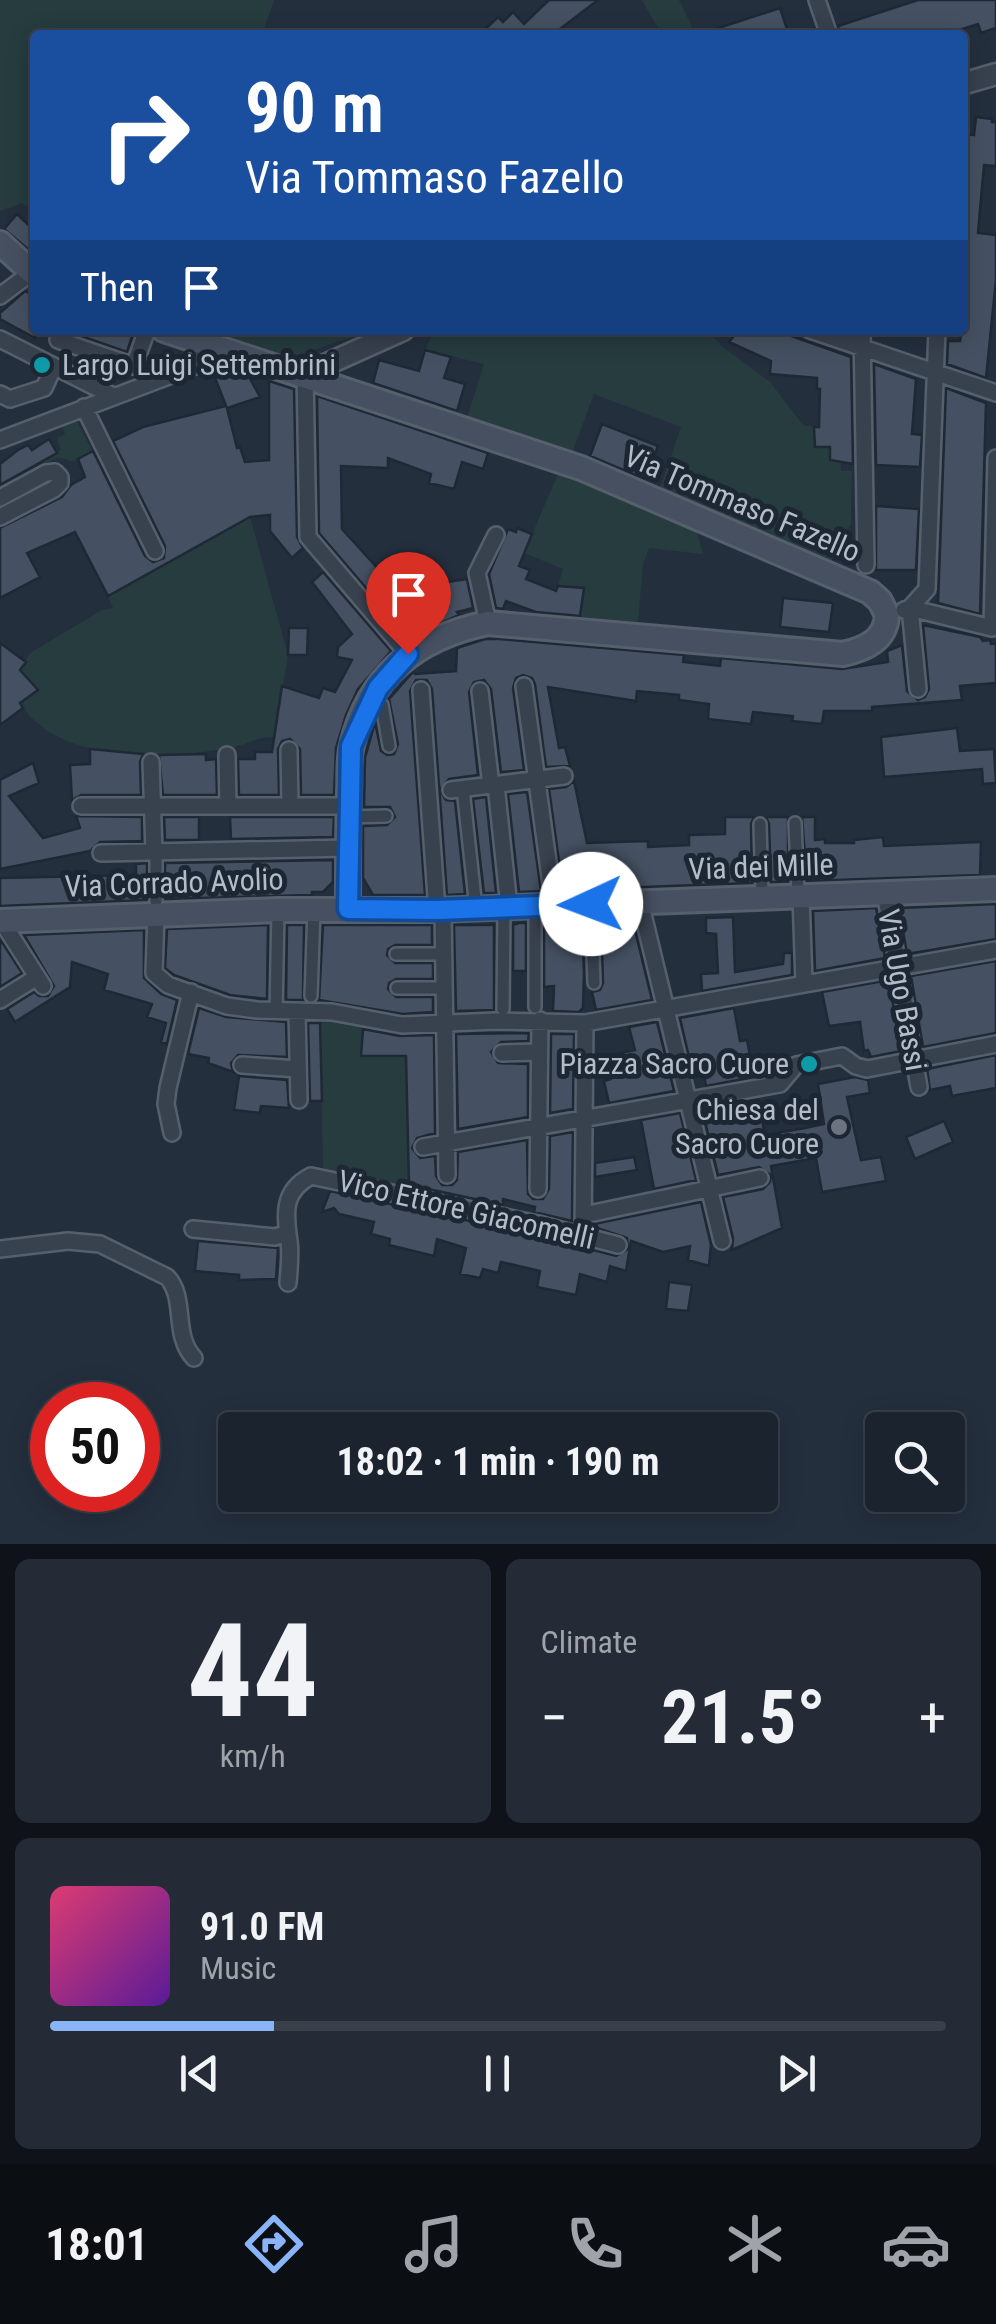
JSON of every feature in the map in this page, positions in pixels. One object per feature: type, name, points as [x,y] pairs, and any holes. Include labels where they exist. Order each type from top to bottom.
[{"type":"main road","points":[[0,242],[30,271]]},
{"type":"main road","name":"Via Tommaso Fazello","points":[[179,335],[581,468],[870,592],[898,612]]},
{"type":"main road","points":[[348,909],[351,746],[378,688],[408,654],[458,629],[488,622],[843,654],[872,644],[898,612]]},
{"type":"main road","name":"Via dei Mille","points":[[348,909],[440,910],[996,889]]},
{"type":"main road","name":"Via Corrado Avolio","points":[[0,920],[156,908],[348,909]]},
{"type":"street","points":[[817,0],[827,30]]},
{"type":"street","points":[[968,82],[996,74]]},
{"type":"street","points":[[0,296],[30,276]]},
{"type":"street","points":[[60,335],[58,340],[134,366],[145,335]]},
{"type":"street","points":[[392,335],[305,374],[308,536],[408,654]]},
{"type":"street","points":[[824,335],[996,393]]},
{"type":"street","points":[[862,335],[866,565]]},
{"type":"street","points":[[898,612],[920,600],[926,589],[937,335]]},
{"type":"street","points":[[0,339],[113,396]]},
{"type":"street","points":[[0,440],[198,365],[206,344]]},
{"type":"street","points":[[0,394],[10,400],[44,388],[54,366]]},
{"type":"street","points":[[84,407],[155,551]]},
{"type":"street","points":[[898,612],[992,628],[996,458]]},
{"type":"street","points":[[0,498],[46,472],[55,472],[60,477],[60,484],[54,489],[0,517]]},
{"type":"street","points":[[488,622],[477,573],[496,535]]},
{"type":"street","points":[[898,612],[918,689]]},
{"type":"street","points":[[524,686],[536,780],[545,906],[538,1014],[538,1190]]},
{"type":"street","points":[[421,690],[440,910],[447,1176]]},
{"type":"street","points":[[480,691],[507,907],[503,1008]]},
{"type":"street","points":[[382,705],[390,746]]},
{"type":"street","points":[[289,750],[290,806]]},
{"type":"street","points":[[227,755],[228,806]]},
{"type":"street","points":[[151,762],[154,973],[168,985],[227,1006],[276,1012],[332,1012],[402,1024],[444,1025],[538,1014],[585,1023],[996,950]]},
{"type":"street","points":[[476,908],[457,790],[564,776]]},
{"type":"street","points":[[81,806],[290,806],[386,816]]},
{"type":"street","points":[[795,823],[804,983]]},
{"type":"street","points":[[760,824],[762,897]]},
{"type":"street","points":[[102,853],[348,848]]},
{"type":"street","name":"Via Ugo Bassi","points":[[885,892],[919,1088]]},
{"type":"street","points":[[640,902],[722,1241]]},
{"type":"street","points":[[591,904],[594,982]]},
{"type":"street","points":[[276,1012],[278,910]]},
{"type":"street","points":[[311,996],[314,910]]},
{"type":"street","points":[[0,920],[40,982],[0,1000]]},
{"type":"street","points":[[396,954],[442,954]]},
{"type":"street","points":[[397,988],[443,988]]},
{"type":"street","points":[[172,1133],[166,1104],[168,1088],[191,992]]},
{"type":"street","points":[[296,1012],[299,1100]]},
{"type":"street","points":[[583,1234],[585,1023]]},
{"type":"street","points":[[423,1146],[780,1084],[796,1065],[842,1056],[867,1069],[996,1044]]},
{"type":"street","points":[[502,1054],[540,1052]]},
{"type":"street","points":[[242,1065],[298,1069]]},
{"type":"street","name":"Vico Ettore Giacomelli","points":[[288,1282],[287,1201],[294,1188],[311,1176],[618,1244]]},
{"type":"street","points":[[584,1215],[760,1178]]},
{"type":"street","points":[[193,1229],[275,1236],[287,1232]]},
{"type":"street","points":[[0,1249],[68,1242],[100,1244],[167,1277],[175,1285],[181,1337],[194,1358]]},
{"type":"green space","points":[[0,0],[274,0],[264,30],[30,30],[30,208],[22,203],[0,211]]},
{"type":"green space","points":[[642,0],[679,0],[694,30],[659,30]]},
{"type":"green space","points":[[216,335],[358,335],[287,359]]},
{"type":"green space","points":[[711,335],[770,382],[803,425],[814,427],[815,447],[830,447],[830,460],[840,460],[841,471],[852,471],[851,524],[829,564],[660,488],[681,427],[594,394],[571,456],[467,418],[484,364],[425,350],[432,336]]},
{"type":"green space","points":[[76,420],[93,452],[72,462],[52,460],[31,471],[61,450],[57,438],[65,434],[62,427]]},
{"type":"green space","points":[[558,474],[695,525],[703,554],[649,548],[643,565],[638,622],[580,617],[583,589],[558,586],[563,569],[524,553]]},
{"type":"green space","points":[[250,517],[288,655],[274,737],[203,752],[145,755],[86,747],[60,738],[37,723],[20,703],[37,690],[20,670],[30,653],[102,610],[113,608],[108,596]]},
{"type":"green space","points":[[320,1019],[363,1025],[362,1056],[406,1056],[409,1188],[323,1171]]},
{"type":"building","points":[[549,0],[598,0],[559,30],[484,30],[498,17],[503,22],[513,12],[524,24]]},
{"type":"building","points":[[918,0],[996,0],[996,28],[981,33],[978,24],[959,30],[839,30],[838,26]]},
{"type":"building","points":[[780,8],[787,30],[712,30]]},
{"type":"building","points":[[976,117],[996,122],[996,166],[984,165],[978,233],[996,235],[996,280],[986,378],[947,364],[948,341],[960,341],[961,335],[968,335],[968,146],[969,134],[974,135]]},
{"type":"building","points":[[17,214],[30,226],[30,251],[4,229]]},
{"type":"building","points":[[25,291],[30,294],[30,335],[35,338],[0,319],[0,313]]},
{"type":"building","points":[[78,335],[132,335],[127,352]]},
{"type":"building","points":[[735,335],[791,335],[851,357],[853,464],[830,460],[830,447],[815,447],[814,427],[819,427],[817,378],[770,374],[771,361],[729,342]]},
{"type":"building","points":[[425,350],[451,357],[444,378],[465,384],[457,411],[373,383],[379,360],[419,371]]},
{"type":"building","points":[[874,364],[916,379],[912,434],[922,435],[920,467],[876,465]]},
{"type":"building","points":[[222,365],[247,373],[260,397],[227,408],[237,448],[240,447],[245,462],[269,460],[269,381],[294,389],[297,537],[303,548],[292,558],[270,531],[270,515],[250,517],[108,596],[75,532],[27,553],[40,577],[0,598],[0,528],[62,497],[71,485],[85,477],[78,459],[93,451],[145,556],[153,562],[164,558],[165,546],[113,441],[143,427],[226,406],[212,370]]},
{"type":"building","points":[[946,388],[986,403],[980,614],[938,603]]},
{"type":"building","points":[[317,396],[488,453],[483,469],[462,462],[454,489],[429,483],[431,474],[388,458],[388,468],[341,466],[342,529],[392,584],[417,563],[434,584],[467,579],[473,608],[457,612],[459,615],[409,638],[319,533]]},
{"type":"building","points":[[602,424],[658,446],[645,479],[590,456]]},
{"type":"building","points":[[49,439],[57,453],[0,485],[0,464],[18,450],[28,445],[32,450]]},
{"type":"building","points":[[876,506],[919,509],[916,570],[876,570]]},
{"type":"building","points":[[517,528],[532,534],[519,566],[530,570],[526,579],[556,591],[558,586],[584,588],[580,616],[536,612],[506,601],[503,609],[496,608],[489,574],[508,529],[516,532]]},
{"type":"building","points":[[323,572],[391,651],[358,689],[346,715],[336,748],[334,795],[301,795],[300,749],[290,739],[282,741],[278,749],[279,795],[239,795],[238,759],[255,759],[255,752],[272,752],[282,686],[319,698],[323,688],[335,692],[352,660],[337,657],[338,647],[352,634],[312,582]]},
{"type":"building","points":[[783,598],[833,603],[829,632],[780,627]]},
{"type":"building","points":[[923,625],[996,643],[996,683],[960,686],[962,700],[872,707],[872,711],[824,711],[822,724],[753,712],[751,724],[708,719],[709,704],[679,700],[679,695],[637,691],[636,701],[548,687],[559,748],[565,747],[570,766],[546,767],[535,684],[523,675],[516,678],[513,688],[524,770],[501,772],[491,689],[484,680],[474,682],[469,692],[478,775],[449,779],[440,790],[446,800],[455,801],[465,894],[447,895],[432,689],[427,680],[416,680],[410,691],[425,895],[373,895],[363,878],[363,826],[387,825],[395,817],[390,807],[364,807],[365,758],[375,722],[381,751],[394,754],[398,744],[389,699],[413,672],[456,671],[457,648],[499,639],[684,655],[683,662],[720,666],[721,658],[842,669],[888,662],[887,651],[902,645],[907,691],[918,700],[929,689]]},
{"type":"building","points":[[289,628],[308,628],[307,655],[288,655]]},
{"type":"building","points":[[0,643],[26,662],[20,670],[38,690],[20,703],[23,708],[0,725]]},
{"type":"building","points":[[957,728],[960,751],[994,749],[996,783],[983,784],[982,769],[884,777],[881,737]]},
{"type":"building","points":[[90,749],[143,754],[141,795],[81,795],[72,800],[70,765],[90,764]]},
{"type":"building","points":[[206,754],[206,760],[216,759],[217,795],[163,795],[159,755]]},
{"type":"building","points":[[33,763],[39,783],[9,796],[43,838],[80,828],[76,816],[142,817],[142,841],[100,842],[90,851],[0,869],[0,780]]},
{"type":"building","points":[[574,781],[587,843],[648,841],[648,847],[689,845],[689,835],[725,834],[725,817],[754,817],[752,883],[563,890],[549,789],[566,787]]},
{"type":"building","points":[[527,792],[541,891],[519,892],[508,794]]},
{"type":"building","points":[[486,797],[496,893],[484,893],[473,799]]},
{"type":"building","points":[[164,817],[199,817],[199,840],[165,840]]},
{"type":"building","points":[[230,817],[334,817],[333,837],[231,839]]},
{"type":"building","points":[[766,817],[788,817],[788,882],[771,882]]},
{"type":"building","points":[[802,817],[815,817],[815,840],[825,839],[825,843],[883,837],[884,846],[981,842],[980,875],[807,881]]},
{"type":"building","points":[[333,860],[333,882],[323,892],[312,895],[165,899],[165,863]]},
{"type":"building","points":[[147,863],[147,900],[0,906],[0,878],[136,875],[136,864]]},
{"type":"building","points":[[996,904],[996,939],[907,954],[899,908]]},
{"type":"building","points":[[876,908],[885,958],[815,971],[813,911]]},
{"type":"building","points":[[733,917],[735,972],[783,964],[784,953],[792,953],[792,975],[702,991],[701,974],[718,973],[716,934],[706,933],[706,918]]},
{"type":"building","points":[[632,918],[652,1000],[596,1010],[592,992],[600,990],[603,983],[601,919]]},
{"type":"building","points":[[582,920],[583,1008],[579,1012],[553,1011],[554,986],[544,987],[544,923]]},
{"type":"building","points":[[526,923],[526,971],[513,971],[513,925]]},
{"type":"building","points":[[268,925],[267,999],[230,995],[174,975],[165,968],[167,929]]},
{"type":"building","points":[[287,925],[304,925],[303,1000],[286,1000]]},
{"type":"building","points":[[323,925],[432,925],[432,945],[395,945],[387,955],[395,963],[433,963],[433,979],[396,979],[388,989],[396,997],[433,997],[433,1012],[403,1014],[319,1000]]},
{"type":"building","points":[[454,925],[494,925],[494,1010],[456,1011]]},
{"type":"building","points":[[144,930],[144,978],[161,994],[177,1000],[167,1044],[161,1042],[166,1023],[147,1017],[152,1004],[104,990],[108,974],[72,962],[70,987],[15,1022],[7,1009],[34,992],[48,996],[54,986],[24,935]]},
{"type":"building","points":[[0,939],[22,973],[0,987]]},
{"type":"building","points":[[996,961],[996,1033],[923,1047],[911,976]]},
{"type":"building","points":[[889,980],[901,1051],[871,1057],[868,1050],[864,1051],[860,1022],[829,1026],[822,992]]},
{"type":"building","points":[[199,1008],[226,1017],[286,1022],[287,1057],[238,1055],[231,1063],[233,1072],[208,1063],[209,1058],[188,1054]]},
{"type":"building","points":[[734,1008],[740,1041],[747,1040],[754,1077],[706,1086],[701,1060],[690,1062],[680,1018]]},
{"type":"building","points":[[657,1022],[674,1091],[609,1103],[604,1081],[611,1079],[606,1056],[635,1050],[629,1027]]},
{"type":"building","points":[[308,1023],[320,1023],[322,1101],[310,1101]]},
{"type":"building","points":[[363,1029],[400,1036],[434,1035],[435,1133],[417,1138],[412,1148],[420,1158],[435,1156],[436,1176],[442,1185],[452,1185],[457,1180],[458,1152],[527,1140],[528,1194],[533,1199],[543,1199],[549,1189],[550,1136],[573,1132],[572,1221],[503,1199],[503,1205],[409,1185],[406,1056],[361,1056]]},
{"type":"building","points":[[529,1033],[528,1041],[501,1042],[491,1052],[498,1063],[528,1064],[528,1117],[458,1129],[456,1034]]},
{"type":"building","points":[[551,1034],[574,1034],[573,1109],[550,1113]]},
{"type":"building","points":[[996,1055],[996,1088],[952,1096],[950,1086],[930,1090],[927,1069]]},
{"type":"building","points":[[239,1076],[287,1080],[289,1108],[261,1106],[260,1113],[234,1110]]},
{"type":"building","points":[[855,1077],[868,1080],[870,1093],[847,1097],[861,1160],[881,1157],[886,1181],[822,1192],[816,1158],[771,1166],[782,1228],[732,1250],[723,1197],[763,1189],[771,1175],[759,1167],[718,1175],[702,1109],[758,1099],[765,1135],[805,1128],[824,1124],[818,1084]]},
{"type":"building","points":[[680,1113],[696,1180],[654,1189],[641,1120]]},
{"type":"building","points":[[944,1121],[953,1142],[915,1159],[906,1137]]},
{"type":"building","points":[[634,1157],[637,1170],[595,1177],[595,1163]]},
{"type":"building","points":[[330,1191],[616,1256],[628,1249],[627,1238],[594,1224],[701,1202],[711,1245],[709,1266],[688,1260],[690,1246],[663,1252],[631,1241],[626,1271],[610,1266],[607,1282],[580,1274],[576,1295],[537,1287],[540,1271],[501,1262],[498,1273],[483,1269],[480,1278],[460,1274],[466,1248],[437,1239],[434,1256],[389,1245],[390,1239],[371,1234],[374,1222],[339,1214],[334,1208],[322,1212]]},
{"type":"building","points":[[198,1241],[278,1248],[276,1279],[239,1280],[239,1275],[195,1271]]},
{"type":"building","points":[[669,1282],[692,1285],[688,1311],[666,1309]]},
{"type":"place","name":"Largo Luigi Settembrini","points":[[42,365]]},
{"type":"place","name":"Piazza Sacro Cuore","points":[[809,1064]]},
{"type":"place","name":"Chiesa del Sacro Cuore","points":[[839,1127]]},
{"type":"route","points":[[408,654],[371,699],[351,746],[348,909],[591,904]]}]
